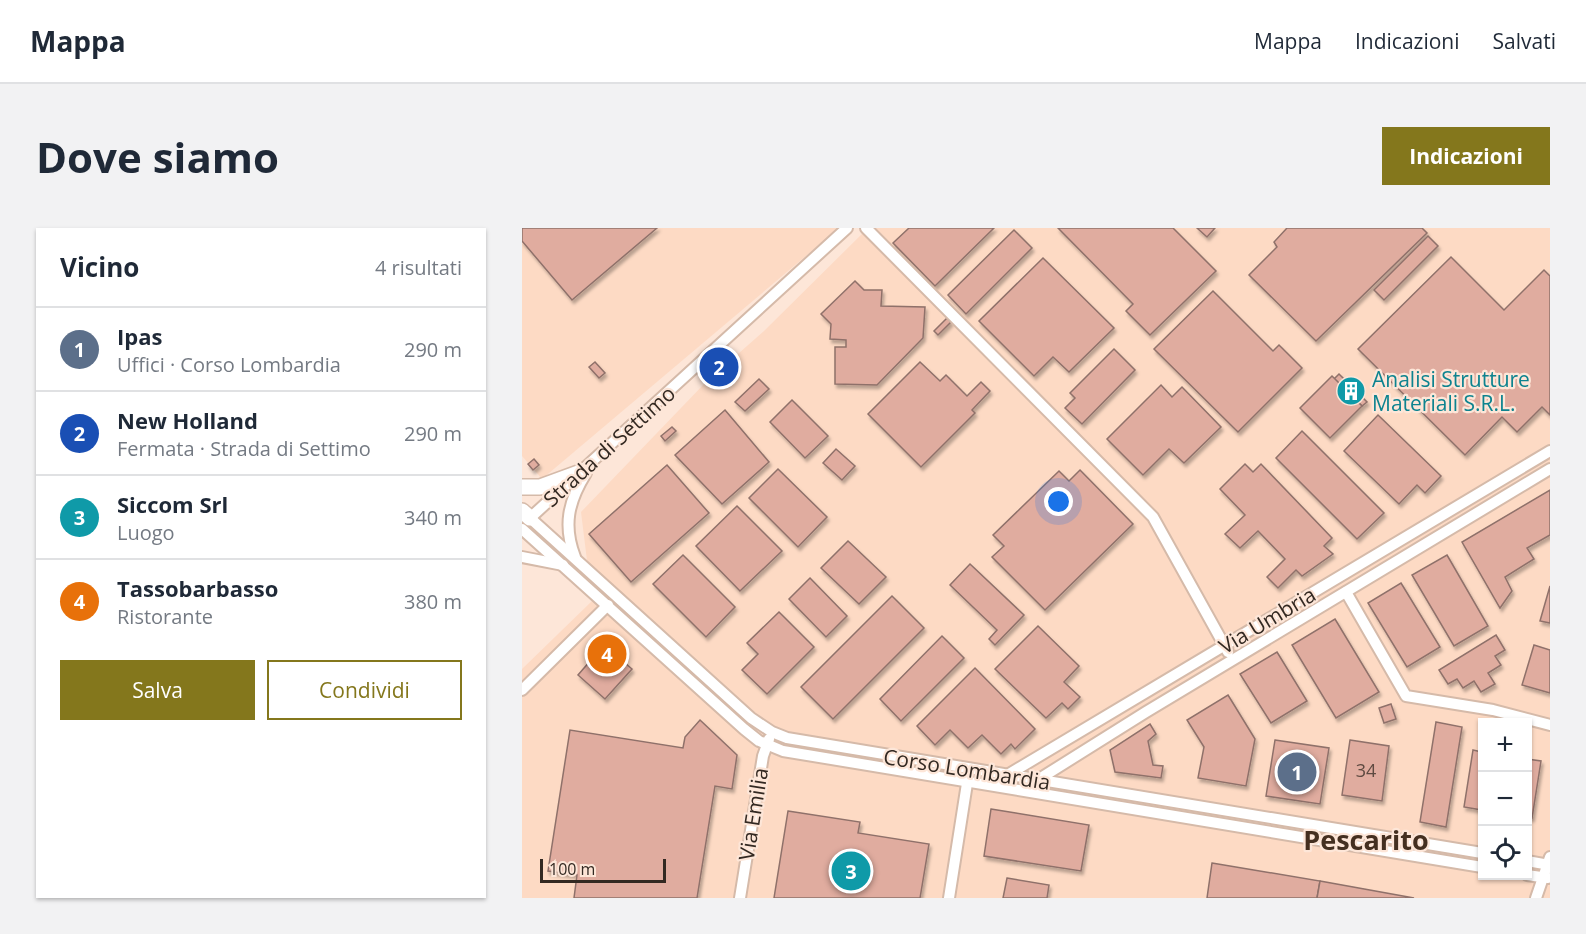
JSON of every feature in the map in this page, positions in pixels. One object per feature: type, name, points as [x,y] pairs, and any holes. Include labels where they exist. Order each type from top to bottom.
[{"type":"highway","points":[[522,487],[540,487],[581,472]]},
{"type":"street","name":"Strada di Settimo","points":[[525,520],[581,472],[847,228]]},
{"type":"street","points":[[866,228],[1154,517],[1232,660]]},
{"type":"street","name":"Via Umbria","points":[[989,786],[1550,451]]},
{"type":"street","points":[[575,558],[569,541],[567,519],[572,497],[594,460]]},
{"type":"street","name":"Via Umbria","points":[[1021,792],[1232,660],[1550,469]]},
{"type":"street","points":[[1478,495],[1485,508]]},
{"type":"street","name":"Corso Lombardia","points":[[525,520],[575,558],[751,718],[772,732],[809,743],[1478,853]]},
{"type":"street","name":"Corso Lombardia","points":[[525,520],[566,566],[744,729],[766,745],[783,752],[1478,866]]},
{"type":"street","points":[[1403,539],[1411,553]]},
{"type":"street","points":[[522,557],[566,566]]},
{"type":"street","name":"Via Umbria","points":[[1346,592],[1406,696],[1493,710],[1550,725]]},
{"type":"street","points":[[522,690],[608,605]]},
{"type":"street","points":[[1131,701],[1142,715]]},
{"type":"street","name":"Via Emilia","points":[[740,898],[766,745],[772,732]]},
{"type":"street","points":[[869,766],[871,753]]},
{"type":"street","points":[[949,898],[969,769]]},
{"type":"street","points":[[1118,807],[1121,794]]},
{"type":"street","points":[[1344,845],[1347,831]]},
{"type":"street","points":[[1532,861],[1549,862],[1546,878],[1536,898]]},
{"type":"shaded area","points":[[522,228],[839,228],[542,479],[522,456]]},
{"type":"shaded area","points":[[868,228],[1550,228],[1550,898],[522,898],[522,669],[592,601],[581,512],[705,383],[764,331]]},
{"type":"building","points":[[522,228],[657,228],[572,300],[522,241]]},
{"type":"building","points":[[909,228],[994,228],[935,286],[893,243]]},
{"type":"building","points":[[1058,228],[1173,228],[1216,271],[1150,335],[1126,311],[1133,304]]},
{"type":"building","points":[[1197,228],[1215,228],[1207,237]]},
{"type":"building","points":[[1287,228],[1422,228],[1427,233],[1316,341],[1249,275],[1277,247],[1274,242]]},
{"type":"building","points":[[1014,230],[1032,248],[966,314],[948,295]]},
{"type":"building","points":[[1428,236],[1438,246],[1384,300],[1374,290]]},
{"type":"building","points":[[1451,257],[1504,310],[1544,270],[1550,276],[1550,415],[1542,407],[1517,432],[1502,417],[1465,455],[1358,349]]},
{"type":"building","points":[[1043,258],[1114,328],[1069,372],[1053,357],[1034,376],[979,321]]},
{"type":"building","points":[[855,281],[864,290],[882,290],[881,306],[925,307],[923,338],[877,385],[835,384],[835,347],[846,347],[846,340],[830,339],[831,324],[821,314]]},
{"type":"building","points":[[1213,291],[1273,351],[1279,345],[1302,368],[1238,432],[1154,349]]},
{"type":"building","points":[[947,318],[951,322],[938,335],[934,331]]},
{"type":"building","points":[[1114,349],[1135,370],[1082,424],[1065,408],[1075,398],[1070,393]]},
{"type":"building","points":[[595,362],[605,373],[599,378],[589,367]]},
{"type":"building","points":[[920,362],[940,381],[946,375],[967,396],[981,382],[990,391],[972,410],[975,413],[921,467],[868,414]]},
{"type":"building","name":"Analisi Strutture Materiali S.R.L.","points":[[1339,374],[1367,402],[1362,406],[1334,379]]},
{"type":"building","points":[[1332,376],[1362,406],[1330,438],[1300,408]]},
{"type":"building","points":[[759,379],[769,389],[745,411],[735,402]]},
{"type":"building","points":[[1161,385],[1172,397],[1182,387],[1221,427],[1184,463],[1169,449],[1143,475],[1107,439]]},
{"type":"building","points":[[792,400],[828,436],[805,458],[770,422]]},
{"type":"building","points":[[725,410],[769,462],[722,504],[675,455]]},
{"type":"building","points":[[1378,415],[1441,476],[1425,493],[1417,485],[1399,504],[1344,451]]},
{"type":"building","points":[[672,427],[676,431],[665,441],[661,436]]},
{"type":"building","points":[[1302,431],[1384,513],[1357,539],[1276,458]]},
{"type":"building","points":[[836,449],[855,466],[842,480],[823,463]]},
{"type":"building","points":[[534,459],[539,465],[533,470],[528,464]]},
{"type":"building","points":[[1245,464],[1253,472],[1261,464],[1332,538],[1324,546],[1333,554],[1302,576],[1296,570],[1278,588],[1267,577],[1285,559],[1258,531],[1240,548],[1225,534],[1245,515],[1220,489]]},
{"type":"building","points":[[667,465],[709,513],[631,582],[589,534]]},
{"type":"building","points":[[778,469],[827,517],[798,547],[749,498]]},
{"type":"building","points":[[1080,470],[1133,524],[1045,610],[992,557],[1004,546],[993,535],[1059,471],[1069,481]]},
{"type":"building","points":[[1550,490],[1550,535],[1527,548],[1534,559],[1505,577],[1512,591],[1500,608],[1462,542]]},
{"type":"building","points":[[737,506],[782,551],[740,591],[696,546]]},
{"type":"building","points":[[848,541],[886,577],[859,604],[821,568]]},
{"type":"building","points":[[683,555],[735,607],[706,637],[653,584]]},
{"type":"building","points":[[1447,555],[1488,626],[1454,646],[1412,575]]},
{"type":"building","points":[[970,564],[1024,615],[995,645],[989,639],[997,630],[950,585]]},
{"type":"building","points":[[810,578],[847,616],[826,637],[789,599]]},
{"type":"building","points":[[1401,583],[1440,647],[1407,667],[1368,603]]},
{"type":"building","points":[[1550,586],[1550,623],[1540,621]]},
{"type":"building","points":[[892,596],[924,628],[833,719],[801,687]]},
{"type":"building","points":[[779,612],[814,647],[767,694],[742,670],[758,654],[747,643]]},
{"type":"building","points":[[1335,619],[1379,692],[1336,718],[1292,645]]},
{"type":"building","points":[[1038,626],[1079,666],[1064,682],[1080,697],[1068,709],[1062,703],[1046,718],[995,669]]},
{"type":"building","points":[[1496,635],[1505,650],[1495,656],[1501,665],[1488,673],[1495,684],[1481,692],[1474,681],[1463,688],[1457,679],[1448,684],[1439,670]]},
{"type":"building","points":[[942,636],[964,658],[901,721],[880,699]]},
{"type":"building","points":[[604,645],[632,669],[605,699],[578,675]]},
{"type":"building","points":[[1534,645],[1550,650],[1550,693],[1522,685]]},
{"type":"building","points":[[1277,652],[1307,701],[1271,723],[1240,674]]},
{"type":"building","points":[[975,668],[1035,729],[1015,749],[1011,744],[1001,754],[982,735],[968,748],[950,730],[935,745],[917,726]]},
{"type":"building","points":[[1228,695],[1255,739],[1246,786],[1198,778],[1204,747],[1187,720]]},
{"type":"building","points":[[1391,704],[1396,719],[1384,723],[1379,708]]},
{"type":"building","points":[[700,720],[737,755],[732,789],[715,786],[697,898],[574,898],[577,875],[548,871],[570,730],[683,748],[685,737]]},
{"type":"building","points":[[1436,722],[1462,727],[1446,827],[1420,822]]},
{"type":"building","points":[[1150,724],[1156,734],[1148,741],[1153,765],[1163,766],[1161,778],[1115,772],[1110,750]]},
{"type":"building","points":[[1275,740],[1329,748],[1320,804],[1266,796]]},
{"type":"building","points":[[1350,740],[1389,746],[1382,801],[1342,795]]},
{"type":"building","points":[[1473,750],[1478,751],[1478,809],[1464,807]]},
{"type":"building","points":[[1532,760],[1541,761],[1532,818]]},
{"type":"building","points":[[991,809],[1089,825],[1081,871],[984,856]]},
{"type":"building","points":[[788,811],[860,822],[858,833],[929,844],[920,898],[774,898]]},
{"type":"building","points":[[1212,863],[1320,881],[1317,898],[1207,898]]},
{"type":"building","points":[[1007,878],[1049,885],[1047,898],[1003,898]]},
{"type":"building","points":[[1320,881],[1414,898],[1317,898]]},
{"type":"place","name":"New Holland","points":[[719,367]]},
{"type":"place","name":"Analisi Strutture Materiali S.R.L.","points":[[1351,391]]},
{"type":"place","name":"Tassobarbasso","points":[[607,654]]},
{"type":"place","name":"Ipas","points":[[1297,772]]},
{"type":"place","name":"Siccom Srl","points":[[851,871]]},
{"type":"district","name":"Pescarito","points":[[1366,839]]}]
